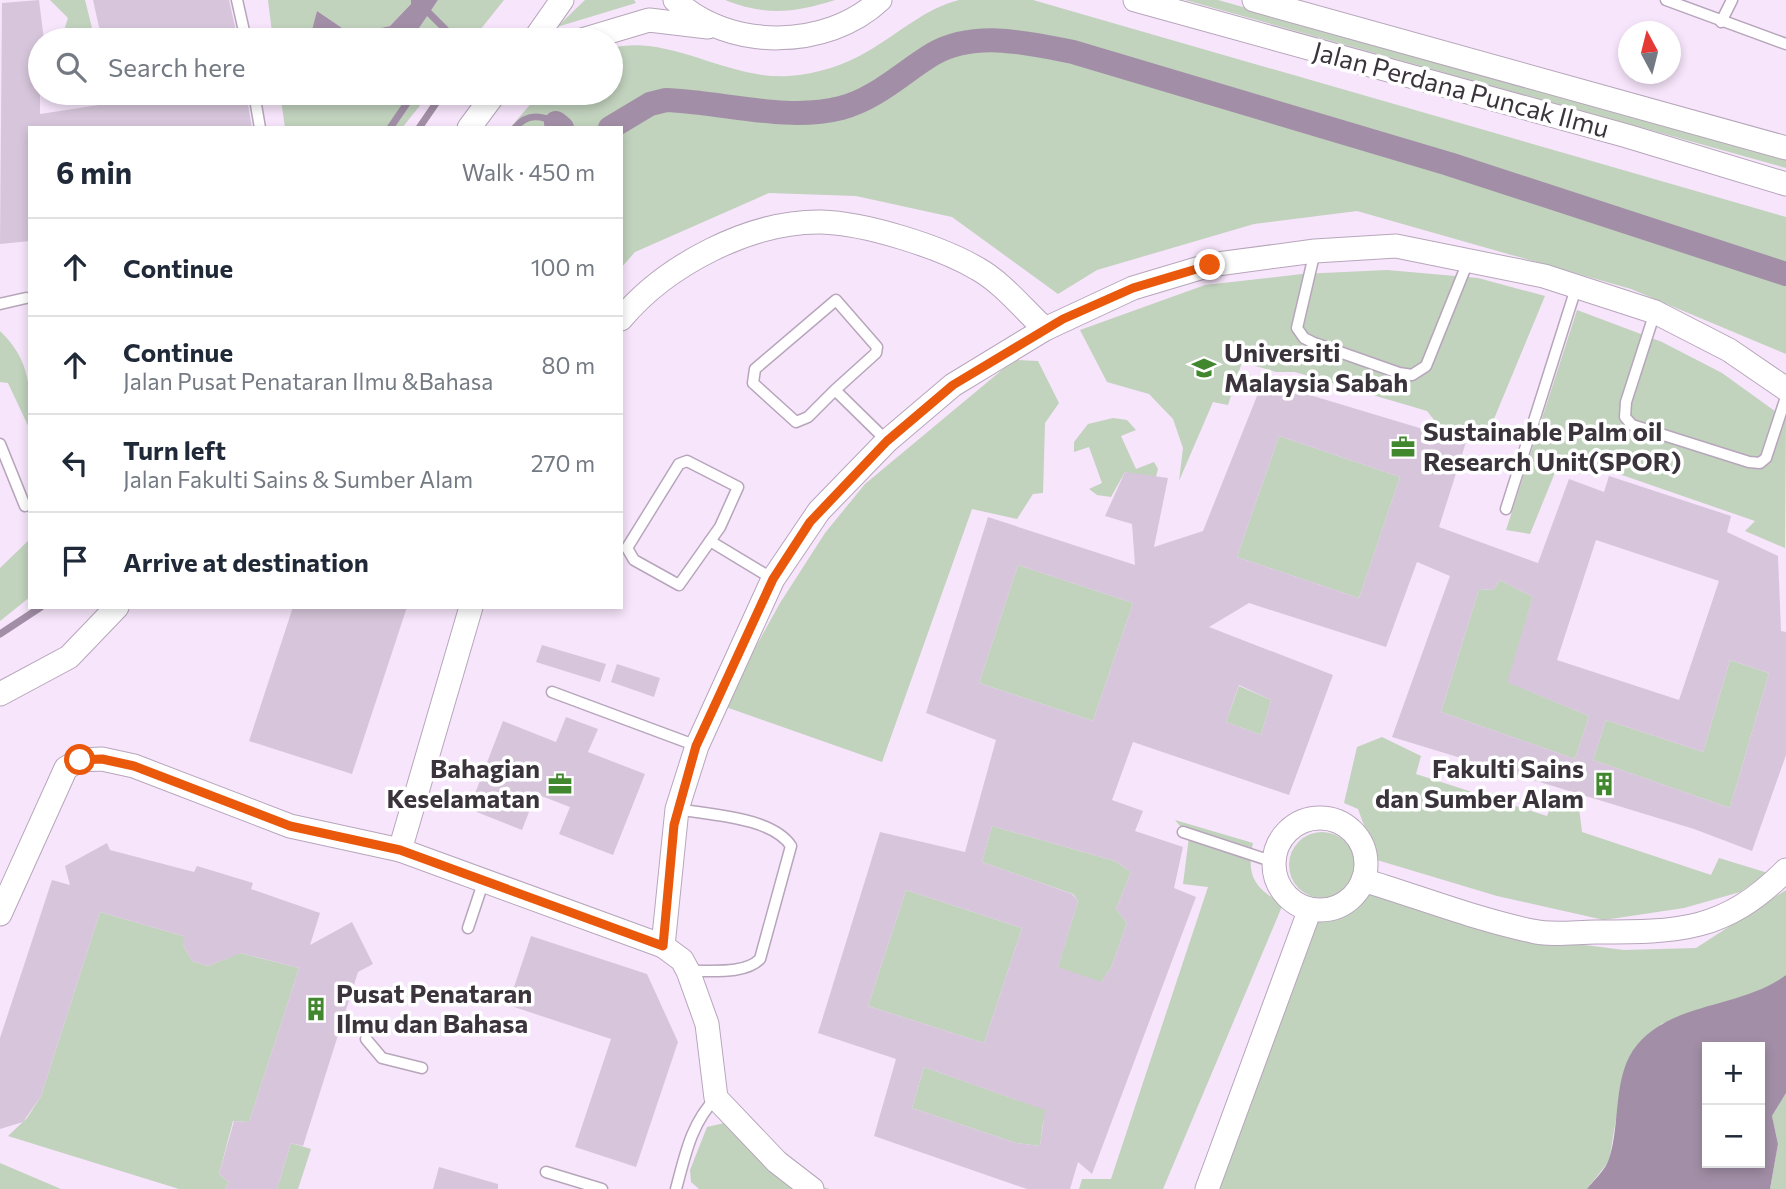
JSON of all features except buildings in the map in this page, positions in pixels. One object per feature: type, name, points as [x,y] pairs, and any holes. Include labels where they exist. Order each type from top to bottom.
[{"type":"street","points":[[542,28],[562,0]]},
{"type":"street","points":[[675,0],[686,10],[721,28]]},
{"type":"street","points":[[622,28],[649,20],[721,28],[760,38],[799,37],[838,27],[880,0]]},
{"type":"street","name":"Jalan Perdana Puncak Ilmu","points":[[1135,0],[1627,136],[1786,184]]},
{"type":"street","name":"Jalan Perdana Puncak Ilmu","points":[[1254,0],[1786,148]]},
{"type":"street","points":[[470,126],[486,105]]},
{"type":"street","points":[[623,316],[633,304],[695,257],[753,232],[821,222],[908,238],[980,269],[1045,329]]},
{"type":"street","points":[[663,946],[677,809],[696,746],[773,579],[819,511],[887,441],[953,385],[1045,329],[1133,288],[1210,265],[1315,251],[1396,246],[1469,259],[1577,285],[1655,312],[1729,350],[1786,389]]},
{"type":"street","points":[[0,694],[69,657],[115,609]]},
{"type":"street","points":[[400,850],[470,609]]},
{"type":"street","points":[[0,914],[66,768],[80,760],[102,759],[134,766],[290,826],[400,850],[483,883],[663,946],[682,960],[706,1024],[716,1098],[777,1162],[813,1189]]},
{"type":"street","points":[[1322,819],[1349,829],[1358,839],[1366,866],[1363,880],[1348,901],[1336,907],[1310,909],[1295,903],[1283,892],[1276,878],[1274,862],[1277,848],[1295,826],[1322,819]]},
{"type":"street","points":[[1363,880],[1534,932],[1637,932],[1696,927],[1728,916],[1752,902],[1786,870]]},
{"type":"street","points":[[1207,1189],[1310,909]]},
{"type":"lane","points":[[237,0],[243,28]]},
{"type":"lane","points":[[1666,0],[1786,44]]},
{"type":"lane","points":[[1721,22],[1732,0]]},
{"type":"lane","points":[[256,105],[260,126]]},
{"type":"lane","points":[[1315,251],[1297,328],[1304,338],[1399,373],[1412,375],[1426,366],[1469,259]]},
{"type":"lane","points":[[1506,509],[1577,285]]},
{"type":"lane","points":[[836,300],[877,346],[876,353],[835,390],[808,417],[796,422],[753,383],[753,377],[755,369],[836,300]]},
{"type":"lane","points":[[0,304],[28,301]]},
{"type":"lane","points":[[1655,312],[1626,402],[1626,417],[1632,425],[1749,462],[1760,463],[1766,457],[1786,397]]},
{"type":"lane","points":[[835,390],[887,441]]},
{"type":"lane","points":[[0,444],[25,506]]},
{"type":"lane","points":[[687,461],[738,487],[730,510],[710,541],[679,585],[634,560],[627,548],[679,464],[687,461]]},
{"type":"lane","points":[[710,541],[773,579]]},
{"type":"lane","points":[[552,692],[696,746]]},
{"type":"lane","points":[[677,809],[766,826],[783,835],[791,846],[760,959],[753,966],[738,969],[688,971]]},
{"type":"lane","points":[[1183,832],[1274,862]]},
{"type":"lane","points":[[468,928],[483,883]]},
{"type":"lane","points":[[366,1039],[382,1059],[422,1068]]},
{"type":"lane","points":[[676,1189],[691,1133],[701,1112],[716,1098]]},
{"type":"lane","points":[[547,1172],[602,1189]]},
{"type":"shaded area","name":"Universiti Malaysia Sabah","points":[[0,0],[1786,0],[1786,1189],[0,1189]]},
{"type":"shaded area","points":[[411,0],[438,0],[419,28],[380,28],[390,26],[411,4]]},
{"type":"shaded area","points":[[317,11],[342,28],[313,28]]},
{"type":"shaded area","points":[[1786,975],[1786,1093],[1772,1116],[1778,1144],[1770,1189],[1587,1189],[1603,1171],[1609,1159],[1620,1085],[1629,1057],[1637,1045],[1652,1031],[1670,1020],[1749,994]]},
{"type":"green space","points":[[50,0],[85,0],[92,28],[65,28],[68,18]]},
{"type":"green space","points":[[268,0],[411,0],[411,4],[390,26],[380,28],[342,28],[317,11],[313,28],[272,28]]},
{"type":"green space","points":[[438,0],[504,0],[482,28],[419,28]]},
{"type":"green space","points":[[585,0],[634,0],[636,3],[557,27]]},
{"type":"green space","points":[[725,0],[835,0],[806,8],[780,11],[753,9]]},
{"type":"green space","points":[[959,0],[1033,0],[1786,217],[1786,354],[1631,289],[1357,211],[1254,224],[1097,270],[1058,294],[952,217],[856,196],[769,193],[635,252],[623,266],[623,126],[512,126],[530,105],[623,105],[623,46],[655,47],[766,75],[800,75],[851,60],[947,4]]},
{"type":"green space","points":[[1185,0],[1218,0],[1786,160],[1786,168]]},
{"type":"green space","points":[[282,105],[420,105],[404,126],[285,126]]},
{"type":"green space","points":[[1387,270],[1478,278],[1545,296],[1484,443],[1439,426],[1427,411],[1295,372],[1276,372],[1242,362],[1228,405],[1213,402],[1179,481],[1183,448],[1173,419],[1149,394],[1107,382],[1080,330],[1205,285],[1302,274]]},
{"type":"green space","points":[[1577,310],[1662,342],[1722,373],[1786,419],[1785,548],[1745,531],[1755,521],[1593,465],[1583,474],[1556,470],[1530,534],[1506,530]]},
{"type":"green space","points":[[0,331],[24,365],[28,383],[28,426],[8,383],[0,382]]},
{"type":"green space","points":[[1014,360],[1038,361],[1059,403],[1045,423],[1043,493],[1033,494],[1017,519],[972,509],[882,762],[723,706],[780,603],[825,533],[865,484]]},
{"type":"green space","points":[[1113,418],[1127,420],[1136,430],[1121,436],[1136,469],[1154,462],[1158,469],[1155,480],[1125,472],[1111,497],[1097,495],[1089,489],[1102,483],[1089,447],[1074,452],[1074,442],[1088,424]]},
{"type":"green space","points":[[1279,436],[1400,477],[1359,598],[1237,557]]},
{"type":"green space","points":[[28,541],[28,599],[0,621],[0,568]]},
{"type":"green space","points":[[1018,565],[1133,603],[1093,721],[979,683]]},
{"type":"green space","points":[[1500,580],[1533,597],[1508,682],[1589,716],[1575,759],[1441,712],[1479,589],[1493,590]]},
{"type":"green space","points":[[1730,660],[1769,673],[1730,808],[1593,760],[1606,720],[1703,752]]},
{"type":"green space","points":[[1239,686],[1271,700],[1261,735],[1226,722]]},
{"type":"green space","points":[[1382,737],[1421,756],[1416,774],[1547,816],[1553,801],[1579,808],[1582,832],[1711,875],[1719,858],[1768,873],[1740,892],[1684,908],[1604,920],[1497,896],[1367,857],[1365,828],[1358,809],[1344,803],[1357,747]]},
{"type":"green space","points":[[1175,820],[1253,843],[1251,864],[1254,880],[1265,892],[1283,904],[1163,1189],[1079,1189],[1082,1179],[1111,1179],[1208,887],[1183,884],[1189,837]]},
{"type":"green space","points":[[992,826],[1115,861],[1131,872],[1116,909],[1127,923],[1111,968],[1101,982],[1052,986],[1078,901],[1073,894],[982,862]]},
{"type":"green space","points":[[1322,832],[1345,842],[1355,865],[1345,888],[1322,898],[1299,888],[1289,865],[1299,842]]},
{"type":"green space","points":[[1362,886],[1522,937],[1624,950],[1696,948],[1786,890],[1786,975],[1766,990],[1661,1024],[1616,1119],[1609,1161],[1587,1189],[1202,1189],[1305,915],[1345,905]]},
{"type":"green space","points":[[906,890],[1022,928],[984,1043],[868,1006]]},
{"type":"green space","points":[[100,912],[183,936],[183,945],[192,961],[208,966],[228,958],[229,950],[299,968],[249,1122],[233,1121],[219,1174],[229,1182],[225,1189],[179,1189],[8,1136],[27,1118],[41,1096]]},
{"type":"green space","points":[[1045,1011],[1048,1114],[1043,1122],[1040,1146],[1016,1143],[912,1108],[924,1067],[1017,1100]]},
{"type":"green space","points":[[1786,1093],[1786,1189],[1770,1189],[1778,1144],[1772,1116]]},
{"type":"green space","points":[[733,1121],[803,1182],[830,1189],[699,1189],[691,1182],[690,1170],[707,1127]]},
{"type":"green space","points":[[291,1143],[311,1149],[298,1189],[277,1189]]},
{"type":"green space","points":[[0,1163],[61,1189],[0,1189]]},
{"type":"waterway","points":[[429,13],[444,28]]},
{"type":"waterway","points":[[613,126],[650,104],[666,100],[776,112],[820,112],[841,108],[878,92],[933,54],[949,47],[984,40],[1020,42],[1073,52],[1449,164],[1786,274]]},
{"type":"waterway","points":[[391,126],[406,105]]},
{"type":"waterway","points":[[420,126],[435,105]]},
{"type":"waterway","points":[[517,126],[534,117],[556,123]]},
{"type":"waterway","points":[[556,123],[560,126]]},
{"type":"waterway","points":[[0,634],[38,609]]},
{"type":"place","name":"Universiti Malaysia Sabah","points":[[1204,368]]},
{"type":"place","name":"Sustainable Palm oil Research Unit(SPOR)","points":[[1403,447]]},
{"type":"place","name":"Bahagian Keselamatan","points":[[560,784]]},
{"type":"place","name":"Fakulti Sains dan Sumber Alam","points":[[1604,784]]},
{"type":"place","name":"Pusat Penataran Ilmu dan Bahasa","points":[[316,1009]]},
{"type":"route","points":[[80,760],[102,759],[134,766],[290,826],[400,850],[483,883],[663,946],[674,825],[696,746],[773,579],[810,522],[887,441],[953,385],[1063,319],[1133,288],[1210,265]]}]
